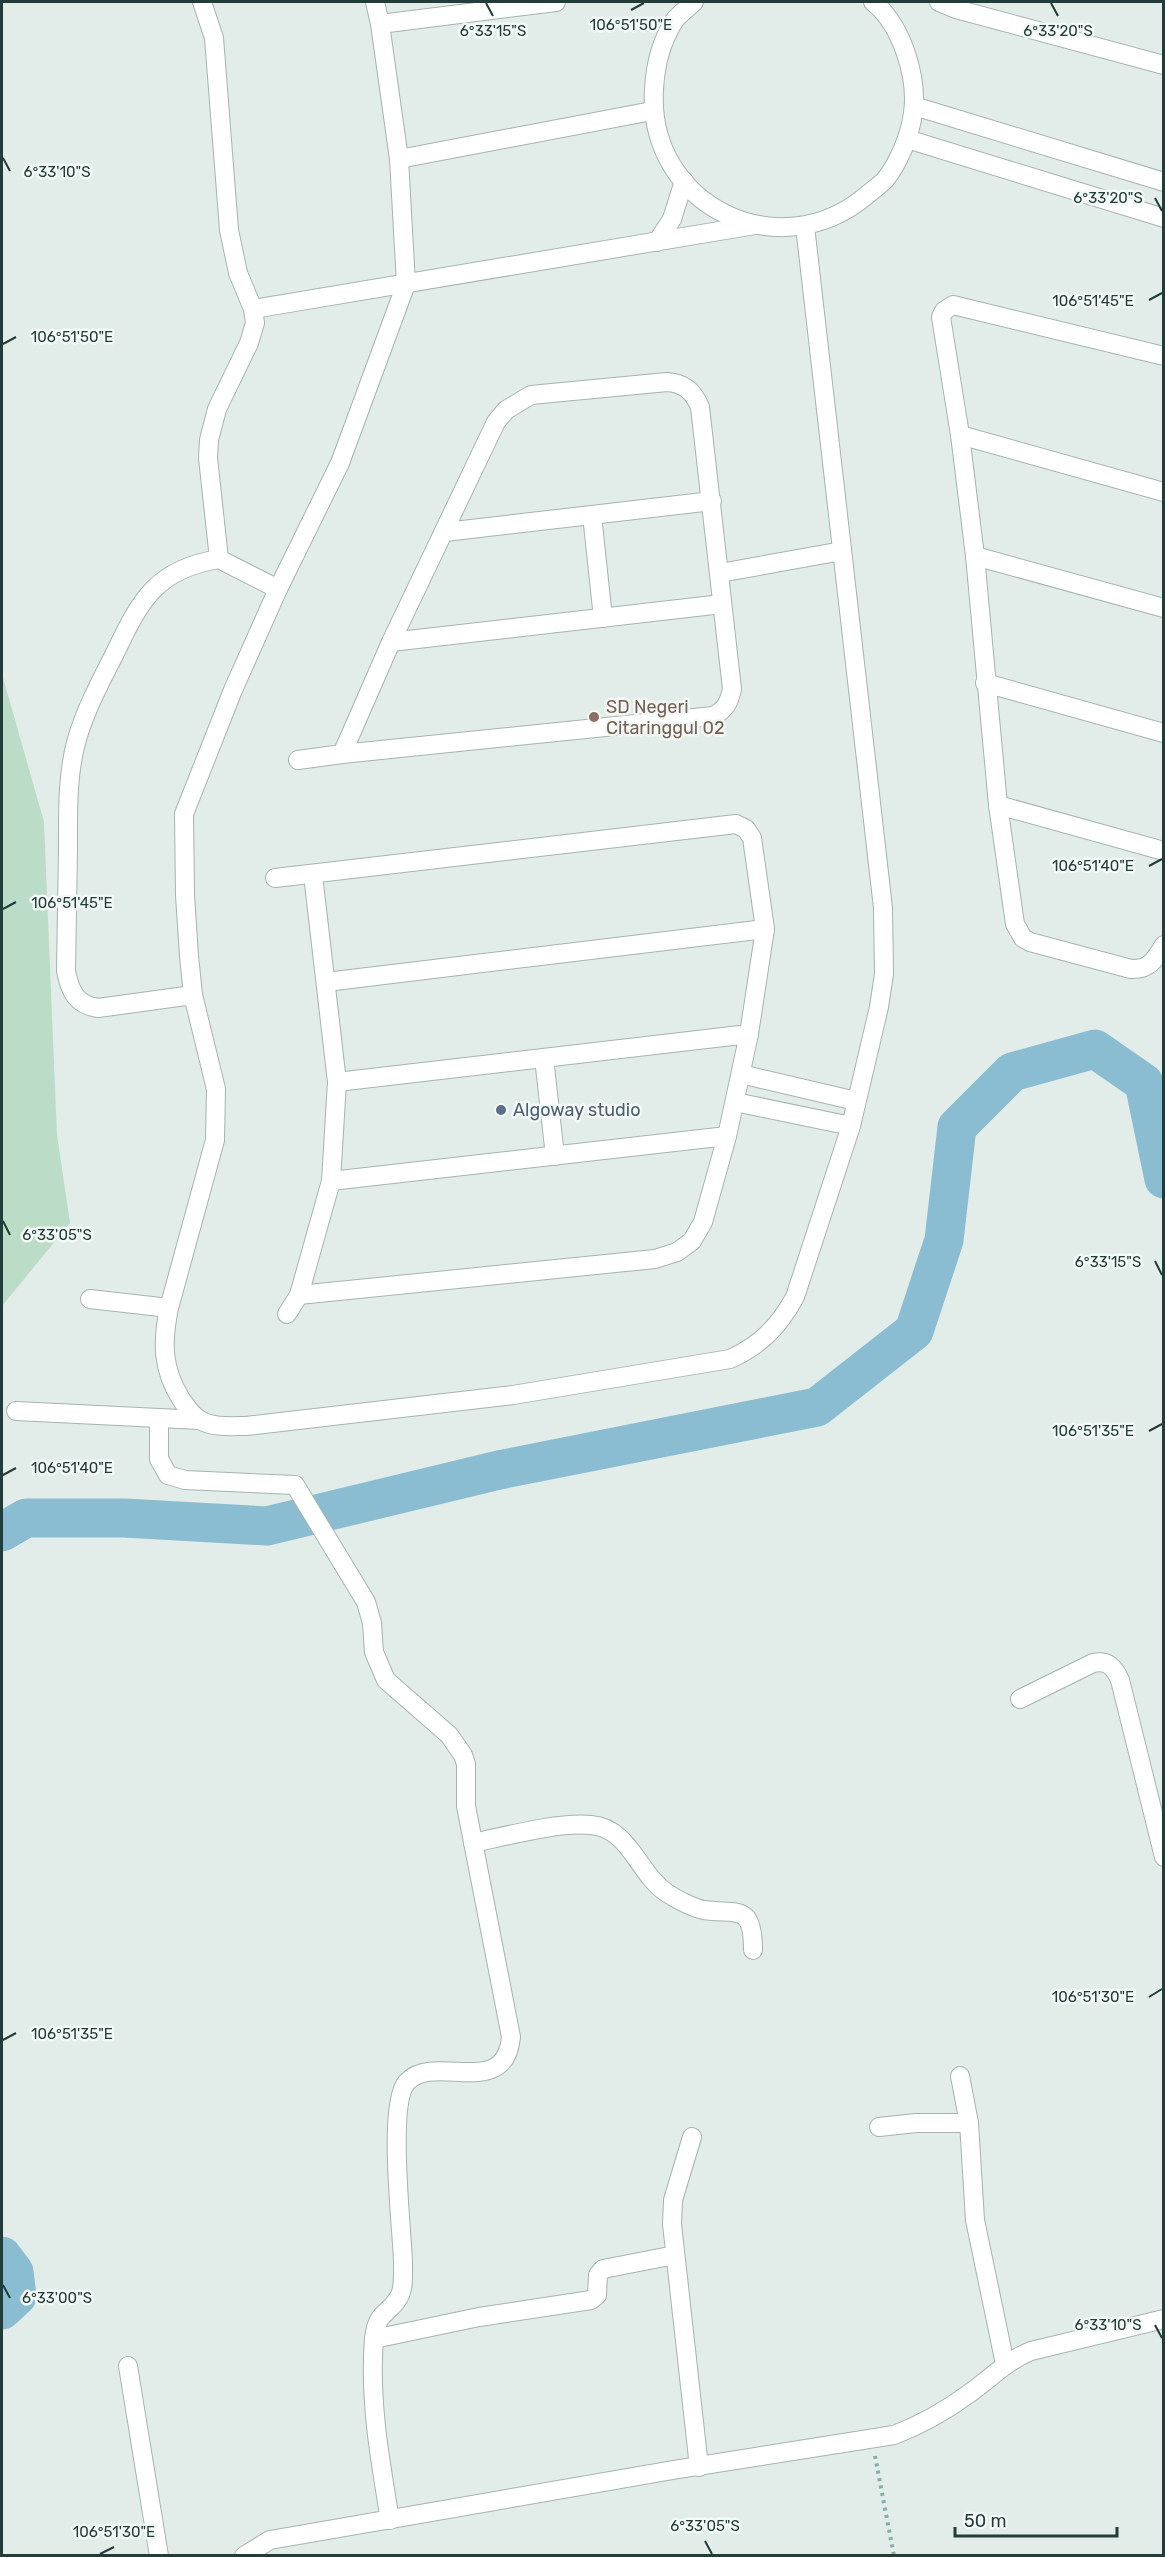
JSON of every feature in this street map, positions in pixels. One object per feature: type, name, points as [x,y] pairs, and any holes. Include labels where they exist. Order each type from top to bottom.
[{"type":"street","points":[[202,2],[214,38],[229,230],[238,273],[253,309],[255,323],[217,409],[209,440],[208,458],[219,559]]},
{"type":"street","points":[[200,1420],[186,1408],[168,1372],[163,1352],[163,1334],[169,1308],[216,1132],[216,1089],[193,995],[185,896],[184,814],[233,690],[278,589],[340,463],[406,284],[399,159],[375,2]]},
{"type":"street","points":[[380,24],[556,2]]},
{"type":"street","points":[[694,2],[675,20],[655,64],[652,111],[660,143],[676,172],[698,196],[725,214],[756,225],[781,228],[805,226],[849,210],[885,180],[907,139],[914,106],[911,68],[898,34],[873,2]]},
{"type":"street","points":[[939,2],[956,9],[1164,65]]},
{"type":"street","points":[[914,106],[1164,182]]},
{"type":"street","points":[[399,159],[652,111]]},
{"type":"street","points":[[907,139],[1164,218]]},
{"type":"street","points":[[657,242],[672,219],[684,181]]},
{"type":"street","points":[[253,309],[756,225]]},
{"type":"street","points":[[16,1411],[200,1420],[217,1425],[246,1426],[513,1395],[730,1359],[748,1351],[766,1338],[783,1318],[795,1297],[851,1126],[879,1007],[884,974],[883,908],[805,226]]},
{"type":"street","points":[[1164,356],[953,305],[944,311],[941,317],[960,435],[975,556],[998,805],[1015,924],[1023,938],[1131,969],[1148,966],[1156,959],[1164,945]]},
{"type":"street","points":[[298,760],[713,716],[724,710],[730,701],[732,690],[712,501],[700,407],[695,396],[687,388],[677,382],[667,382],[531,395],[506,410],[496,422],[391,642],[342,754]]},
{"type":"street","points":[[960,435],[1164,492]]},
{"type":"street","points":[[445,532],[712,501]]},
{"type":"street","points":[[592,515],[603,618]]},
{"type":"street","points":[[720,573],[842,551]]},
{"type":"street","points":[[975,556],[1164,608]]},
{"type":"street","points":[[193,995],[98,1008],[86,1006],[72,993],[66,971],[70,773],[77,738],[88,707],[138,607],[157,585],[195,564],[219,559],[278,589]]},
{"type":"street","points":[[391,642],[722,604]]},
{"type":"street","points":[[986,683],[1164,733]]},
{"type":"street","points":[[998,805],[1164,850]]},
{"type":"street","points":[[275,878],[736,824],[746,829],[752,838],[765,928],[735,1102],[703,1222],[692,1241],[678,1252],[655,1259],[299,1295]]},
{"type":"street","points":[[287,1314],[299,1295],[331,1181],[337,1082],[314,875]]},
{"type":"street","points":[[326,982],[765,928]]},
{"type":"street","points":[[337,1082],[748,1034]]},
{"type":"street","points":[[544,1058],[555,1156]]},
{"type":"street","points":[[741,1074],[856,1101]]},
{"type":"street","points":[[735,1102],[851,1126]]},
{"type":"street","points":[[331,1181],[727,1136]]},
{"type":"street","points":[[90,1299],[169,1308]]},
{"type":"street","points":[[159,1418],[159,1459],[168,1475],[185,1480],[295,1485],[327,1540],[356,1582],[366,1602],[372,1623],[374,1652],[386,1680],[449,1735],[463,1755],[466,1764],[464,1795],[511,2037],[509,2052],[504,2061],[496,2067],[467,2072],[429,2073],[414,2077],[406,2082],[399,2104],[397,2146],[403,2265],[401,2291],[398,2298],[378,2319],[375,2339],[377,2438],[390,2520]]},
{"type":"street","points":[[1020,1699],[1093,1663],[1102,1661],[1115,1670],[1120,1680],[1164,1857]]},
{"type":"street","points":[[473,1843],[568,1826],[591,1825],[607,1830],[629,1846],[648,1876],[666,1892],[702,1910],[738,1911],[745,1917],[753,1935],[753,1950]]},
{"type":"street","points":[[960,2076],[969,2123],[975,2220],[1005,2364]]},
{"type":"street","points":[[879,2127],[916,2123],[969,2123]]},
{"type":"street","points":[[692,2137],[673,2200],[675,2255],[699,2467]]},
{"type":"street","points":[[375,2339],[479,2318],[591,2300],[597,2295],[598,2275],[603,2269],[675,2255]]},
{"type":"street","points":[[244,2556],[270,2540],[872,2440],[916,2427],[936,2416],[966,2396],[1005,2364],[1031,2351],[1164,2319]]},
{"type":"street","points":[[128,2366],[159,2556]]},
{"type":"path","points":[[872,2440],[894,2556]]},
{"type":"green space","points":[[2,674],[44,822],[57,1135],[70,1223],[2,1306]]},
{"type":"waterway","points":[[2,1532],[26,1518],[124,1518],[267,1526],[499,1470],[817,1407],[914,1331],[944,1240],[957,1127],[1012,1072],[1095,1049],[1144,1083],[1164,1179]]},
{"type":"waterway","points":[[2,2256],[14,2272],[17,2296],[2,2310]]},
{"type":"place","name":"SD Negeri Citaringgul 02","points":[[594,717]]},
{"type":"place","name":"Algoway studio","points":[[501,1110]]}]
